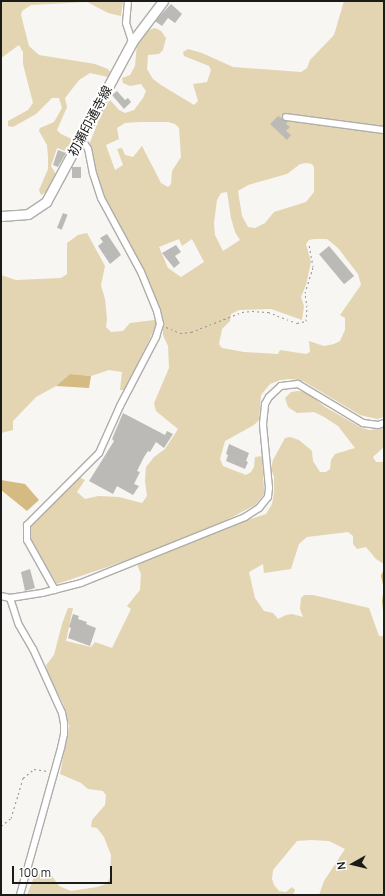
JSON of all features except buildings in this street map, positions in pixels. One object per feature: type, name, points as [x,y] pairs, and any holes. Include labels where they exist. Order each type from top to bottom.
[{"type":"main road","name":"初瀬印通寺線","points":[[1,216],[28,214],[46,202],[132,42],[163,1]]},
{"type":"street","points":[[128,1],[126,23],[132,42]]},
{"type":"street","points":[[286,117],[384,130]]},
{"type":"street","points":[[55,590],[27,540],[27,525],[99,453],[120,406],[156,338],[160,324],[157,311],[141,272],[99,194],[88,149],[81,138]]},
{"type":"street","points":[[1,596],[10,598],[55,590],[81,583],[245,517],[265,503],[268,497],[269,488],[263,414],[268,397],[281,386],[298,384],[363,423],[378,425],[384,423]]},
{"type":"street","points":[[10,598],[19,624],[34,650],[62,713],[64,734],[20,895]]},
{"type":"path","points":[[160,324],[180,333],[191,332],[242,312],[252,311],[268,312],[297,323],[306,321],[307,307],[305,292],[314,267],[309,244]]},
{"type":"path","points":[[1,826],[11,818],[23,778],[28,772],[40,769],[54,775]]},
{"type":"shaded area","points":[[1,1],[123,1],[121,16],[108,13],[87,2],[31,5],[22,11],[21,15],[29,46],[39,55],[95,64],[108,69],[110,72],[108,77],[90,73],[79,80],[65,98],[67,107],[57,130],[61,134],[74,140],[74,144],[68,152],[57,148],[51,166],[56,174],[50,190],[41,195],[39,190],[48,169],[48,157],[47,145],[39,131],[40,128],[54,122],[62,108],[59,98],[52,98],[36,114],[13,127],[8,126],[8,121],[28,110],[33,103],[23,64],[23,52],[19,45],[1,58]]},
{"type":"shaded area","points":[[344,1],[384,1],[384,417],[377,419],[360,415],[303,381],[291,379],[280,380],[270,384],[261,395],[259,420],[254,425],[225,441],[220,459],[223,466],[246,475],[251,472],[254,467],[255,457],[262,456],[264,494],[255,505],[221,523],[137,557],[57,584],[31,540],[29,528],[43,511],[79,477],[85,480],[77,492],[85,499],[98,496],[119,497],[142,503],[147,496],[145,481],[146,467],[154,457],[165,449],[178,429],[156,411],[154,403],[169,368],[168,346],[163,335],[163,331],[154,330],[125,390],[120,390],[122,372],[109,370],[91,376],[70,374],[56,386],[36,397],[13,421],[13,430],[1,433],[1,275],[16,280],[61,278],[67,274],[67,243],[78,235],[87,233],[105,266],[101,285],[105,299],[107,319],[106,327],[111,332],[123,331],[130,323],[162,319],[143,269],[129,241],[112,215],[95,172],[89,145],[101,114],[110,100],[119,110],[125,113],[134,110],[143,98],[146,91],[141,84],[130,86],[123,83],[122,78],[130,75],[135,66],[137,43],[149,30],[155,28],[161,31],[166,38],[163,50],[159,54],[148,55],[147,69],[153,79],[194,105],[198,101],[193,84],[207,82],[211,70],[209,66],[184,56],[183,52],[188,49],[202,53],[233,67],[301,72],[307,68],[310,60],[334,35]],"holes":[[[168,122],[175,124],[179,128],[181,157],[172,171],[171,184],[168,187],[161,183],[142,146],[133,157],[125,155],[122,148],[117,149],[123,165],[115,170],[106,145],[119,139],[117,128],[125,123]],[[300,164],[312,164],[314,167],[314,192],[306,202],[274,212],[265,223],[255,228],[248,227],[242,216],[238,191],[248,185],[287,174]],[[227,192],[231,218],[235,232],[240,240],[223,251],[215,235],[214,223],[217,200],[221,193]],[[179,239],[182,246],[192,239],[204,262],[181,277],[168,268],[159,247]],[[327,239],[338,248],[358,274],[361,285],[340,315],[345,318],[345,330],[340,341],[324,346],[309,341],[310,352],[306,354],[280,350],[278,354],[244,352],[222,348],[219,344],[222,329],[230,321],[231,314],[239,310],[271,309],[302,320],[304,306],[301,297],[306,285],[311,262],[306,244],[309,240]]]},
{"type":"shaded area","points":[[70,374],[91,376],[89,388],[56,386]]},
{"type":"shaded area","points":[[291,392],[306,392],[325,407],[362,428],[370,430],[384,428],[384,447],[373,457],[376,462],[384,462],[384,564],[376,559],[366,547],[357,549],[353,544],[353,536],[348,532],[307,537],[299,544],[291,569],[264,573],[263,564],[249,572],[255,598],[264,611],[273,613],[278,619],[292,614],[303,617],[300,609],[301,598],[304,595],[313,595],[369,608],[379,636],[384,636],[384,895],[319,895],[324,881],[345,849],[329,841],[311,840],[297,841],[273,870],[272,879],[274,885],[279,891],[286,892],[292,887],[295,890],[293,895],[27,895],[34,877],[48,870],[59,886],[71,891],[106,884],[110,878],[111,855],[104,837],[97,828],[91,827],[92,820],[105,805],[106,795],[103,791],[88,789],[81,783],[60,774],[69,726],[63,703],[49,677],[46,665],[54,655],[68,608],[73,608],[66,641],[91,647],[95,642],[112,648],[131,609],[127,606],[140,590],[141,574],[138,563],[229,526],[266,514],[272,504],[274,493],[274,477],[271,468],[273,460],[285,438],[290,437],[299,440],[312,451],[313,461],[320,472],[326,472],[330,469],[331,460],[335,454],[355,448],[338,426],[324,417],[314,412],[297,413],[288,407],[285,398]]},
{"type":"shaded area","points":[[1,480],[25,484],[39,500],[27,511],[1,490]]},
{"type":"waterway","points":[[384,571],[382,576],[384,585]]},
{"type":"waterway","points":[[384,594],[384,611]]}]
